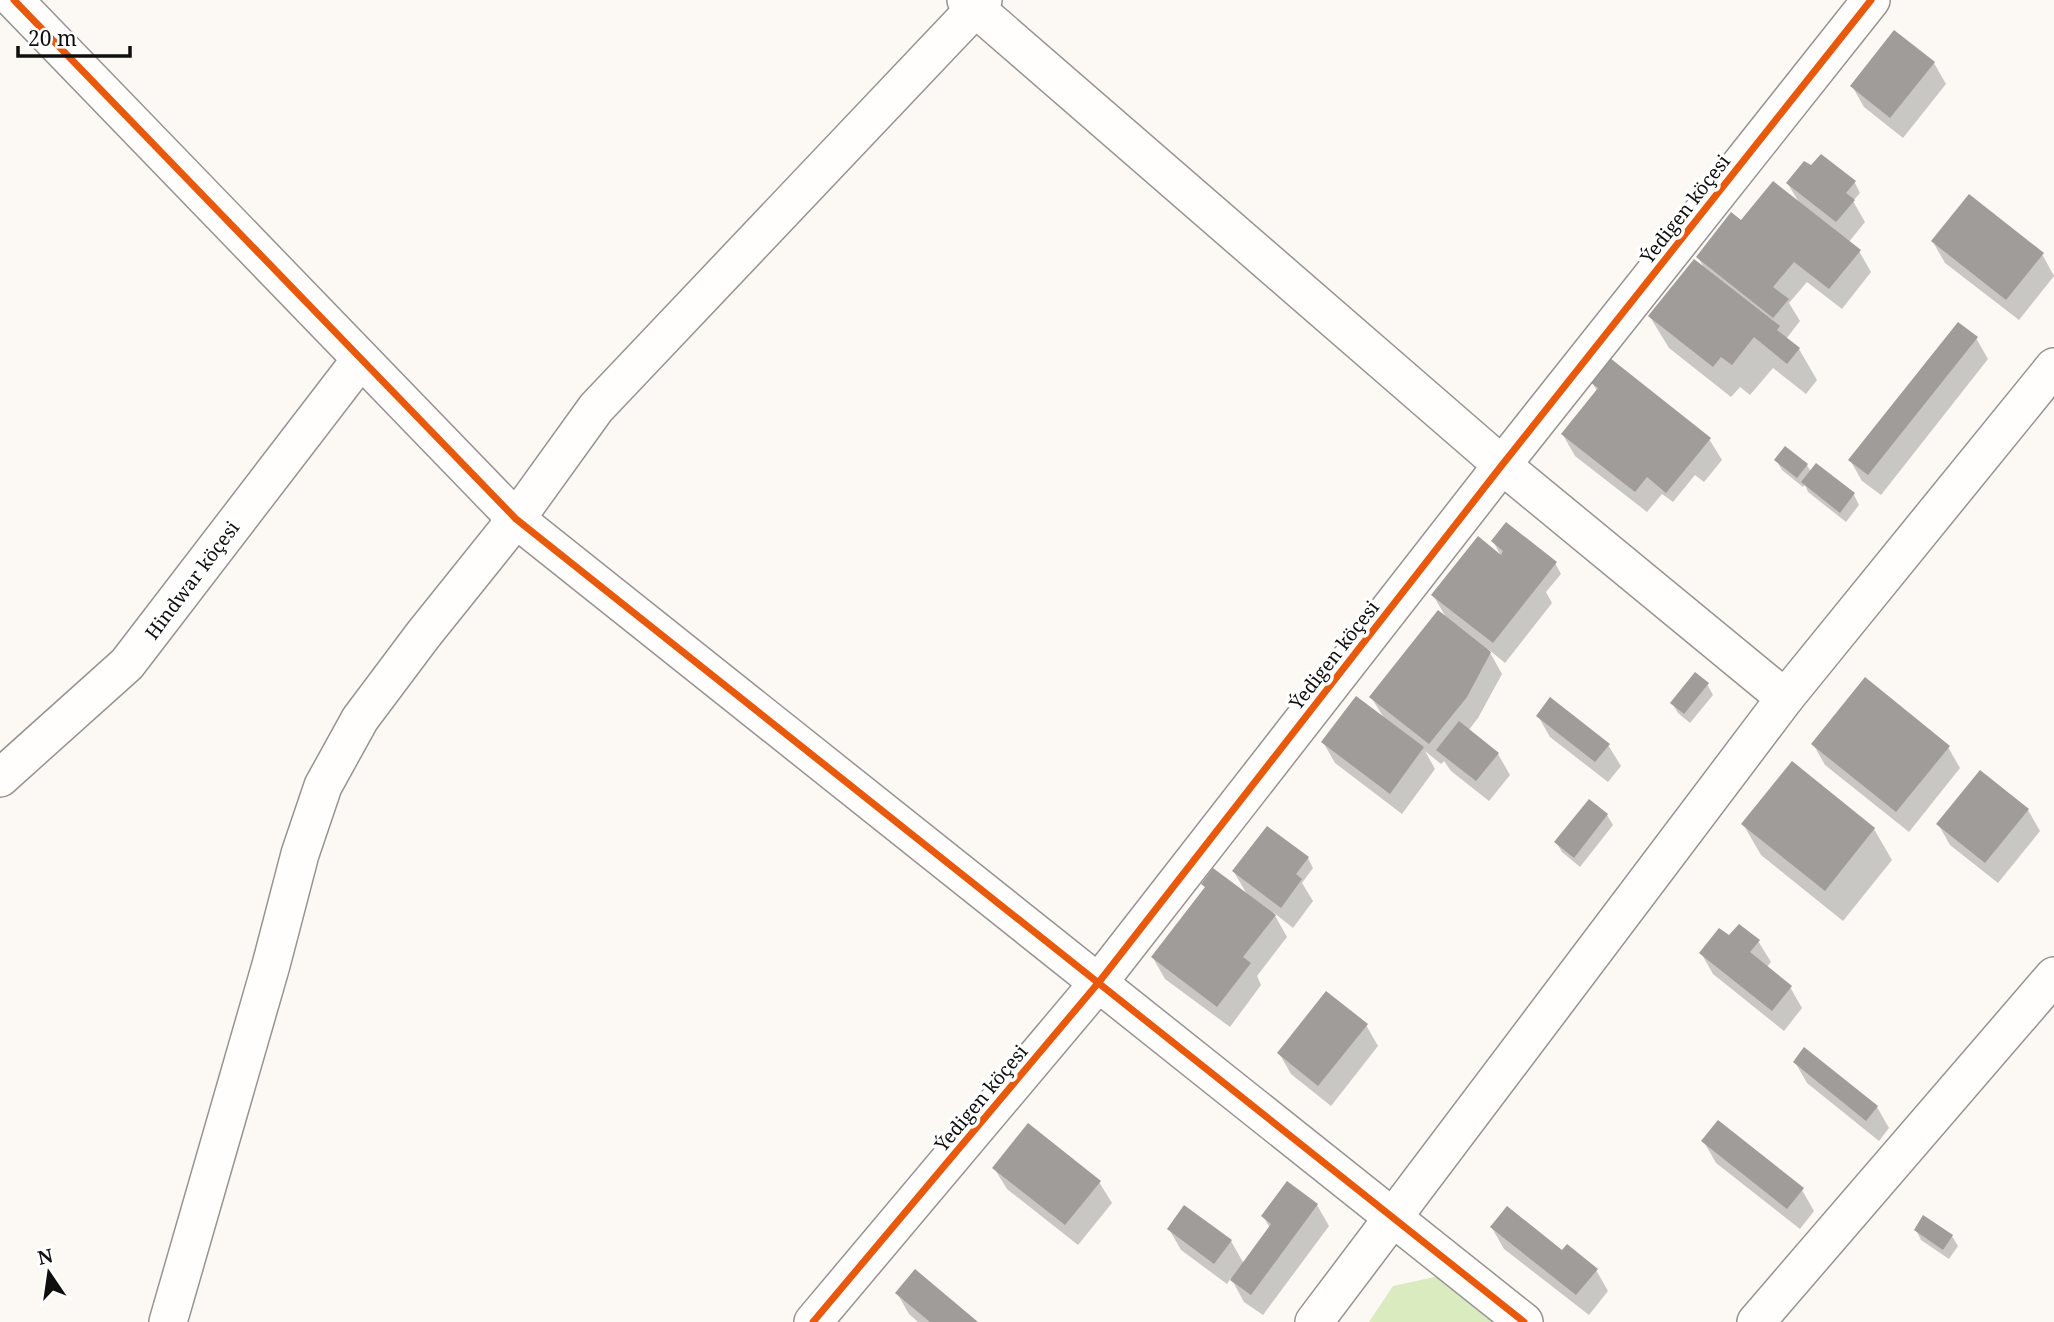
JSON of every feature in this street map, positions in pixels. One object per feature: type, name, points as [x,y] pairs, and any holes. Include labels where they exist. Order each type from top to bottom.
[{"type":"street","points":[[14,0],[516,519],[1524,1322]]},
{"type":"street","name":"Ýedigen köçesi","points":[[813,1322],[1099,982],[1502,465],[1871,0]]},
{"type":"street","points":[[168,1322],[271,965],[300,854],[323,786],[360,719],[516,519],[596,408],[975,3],[1502,465],[1785,698]]},
{"type":"street","name":"Hindwar köçesi","points":[[0,778],[127,664],[360,359]]},
{"type":"street","points":[[1314,1322],[1785,698],[2054,367]]},
{"type":"street","points":[[1756,1322],[2054,976]]},
{"type":"green space","points":[[1439,1276],[1500,1322],[1369,1322],[1393,1286]]},
{"type":"building","points":[[1894,30],[1935,62],[1890,118],[1850,86]]},
{"type":"building","points":[[1821,154],[1856,181],[1846,193],[1855,200],[1836,222],[1786,183],[1804,161],[1811,165]]},
{"type":"building","points":[[1773,181],[1861,250],[1829,289],[1794,262],[1773,287],[1789,299],[1773,318],[1696,257],[1731,212],[1741,220]]},
{"type":"building","points":[[1969,194],[2044,253],[2006,300],[1931,241]]},
{"type":"building","points":[[1694,259],[1780,326],[1777,330],[1800,348],[1787,364],[1754,337],[1732,365],[1721,357],[1713,367],[1648,316]]},
{"type":"building","points":[[1958,322],[1978,337],[1868,475],[1848,460]]},
{"type":"building","points":[[1610,358],[1711,438],[1666,493],[1647,477],[1635,492],[1561,434],[1598,388],[1590,382]]},
{"type":"building","points":[[1785,446],[1808,464],[1797,478],[1774,460]]},
{"type":"building","points":[[1816,463],[1855,493],[1840,513],[1801,482]]},
{"type":"building","points":[[1506,522],[1557,562],[1493,643],[1431,595],[1478,536],[1501,555],[1503,551],[1491,541]]},
{"type":"building","points":[[1438,610],[1491,652],[1467,697],[1429,744],[1369,697]]},
{"type":"building","points":[[1695,672],[1709,683],[1684,714],[1670,703]]},
{"type":"building","points":[[1865,677],[1950,746],[1896,812],[1811,744]]},
{"type":"building","points":[[1356,696],[1424,747],[1390,794],[1321,742]]},
{"type":"building","points":[[1550,697],[1610,744],[1595,762],[1536,716]]},
{"type":"building","points":[[1459,721],[1499,753],[1476,781],[1436,750]]},
{"type":"building","points":[[1792,761],[1875,828],[1825,891],[1741,824]]},
{"type":"building","points":[[1980,770],[2029,809],[1985,863],[1936,824]]},
{"type":"building","points":[[1589,799],[1608,814],[1574,858],[1554,842]]},
{"type":"building","points":[[1267,826],[1309,857],[1296,874],[1302,879],[1281,908],[1232,871]]},
{"type":"building","points":[[1213,868],[1276,915],[1243,957],[1251,963],[1217,1007],[1151,957],[1205,887],[1201,884]]},
{"type":"building","points":[[1739,924],[1760,940],[1750,952],[1792,986],[1772,1011],[1699,953],[1719,928],[1729,935]]},
{"type":"building","points":[[1326,991],[1368,1024],[1318,1086],[1277,1053]]},
{"type":"building","points":[[1804,1047],[1878,1106],[1866,1121],[1793,1062]]},
{"type":"building","points":[[1718,1120],[1804,1188],[1787,1209],[1701,1141]]},
{"type":"building","points":[[1028,1123],[1101,1181],[1065,1225],[992,1168]]},
{"type":"building","points":[[1287,1181],[1318,1204],[1251,1295],[1230,1280],[1271,1224],[1261,1216]]},
{"type":"building","points":[[1184,1205],[1232,1240],[1214,1264],[1167,1229]]},
{"type":"building","points":[[1507,1206],[1562,1250],[1567,1244],[1598,1269],[1576,1295],[1490,1227]]},
{"type":"building","points":[[1923,1215],[1953,1235],[1943,1250],[1914,1230]]},
{"type":"building","points":[[915,1269],[978,1322],[930,1322],[895,1293]]},
{"type":"cycle path","points":[[14,0],[516,519],[1524,1322]]},
{"type":"cycle path","points":[[813,1322],[1099,982],[1502,465],[1871,0]]}]
